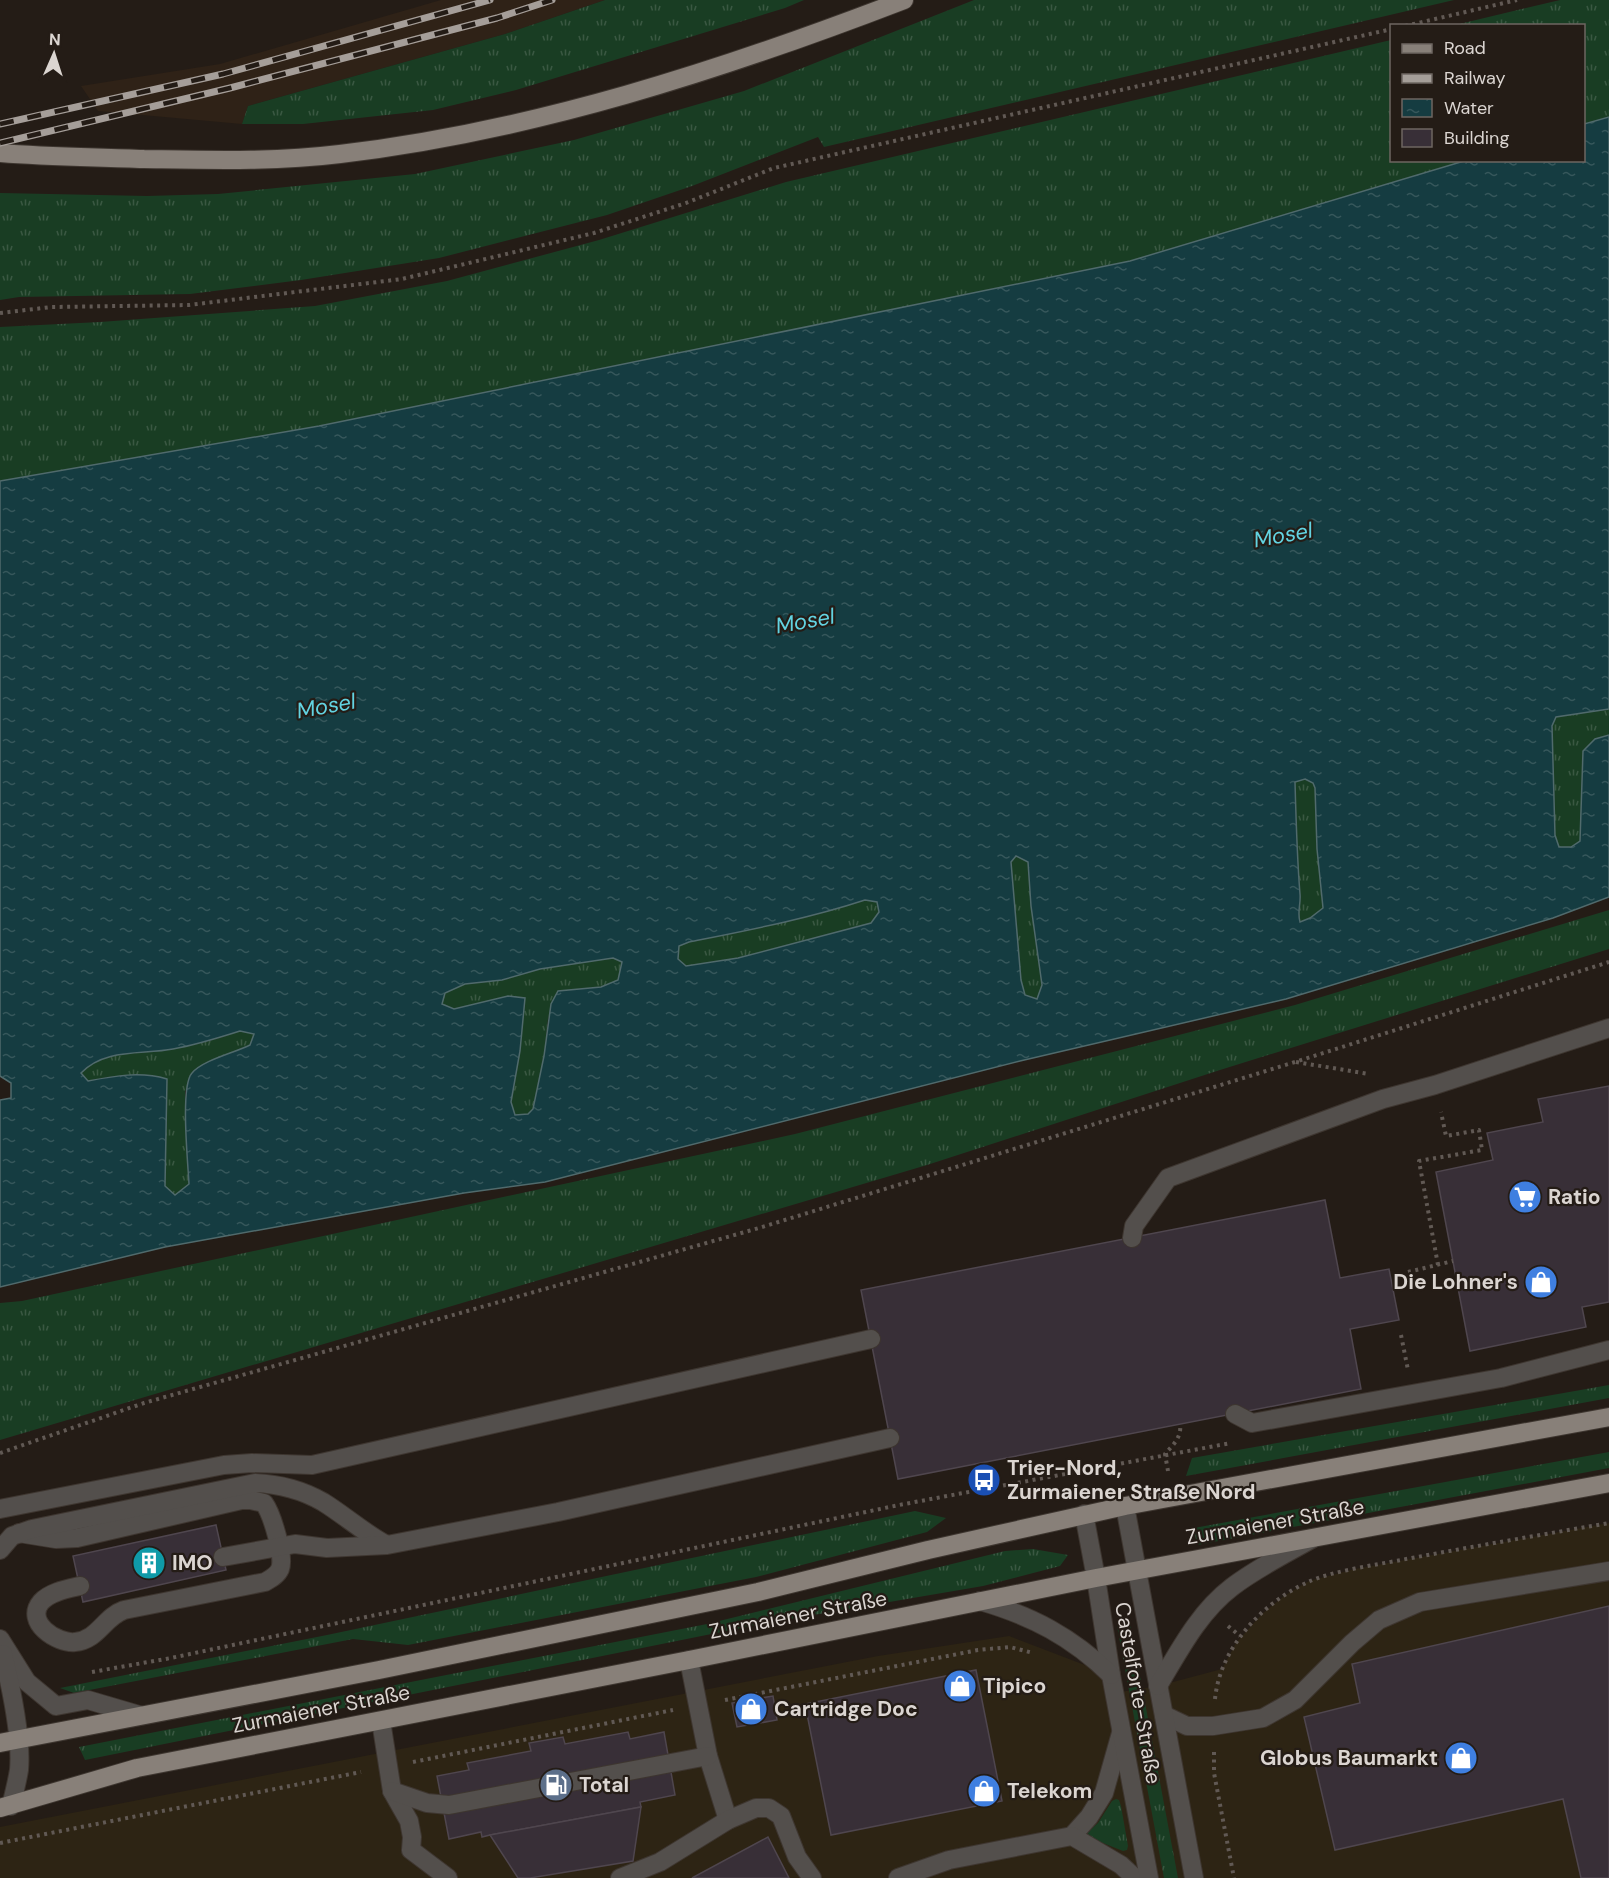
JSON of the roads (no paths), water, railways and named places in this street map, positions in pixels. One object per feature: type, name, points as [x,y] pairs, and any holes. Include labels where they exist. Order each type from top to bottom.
[{"type":"main road","points":[[0,153],[36,156],[213,160],[338,154],[424,142],[518,124],[618,97],[796,42],[904,0]]},
{"type":"main road","name":"Zurmaiener Straße","points":[[9,1741],[380,1670],[758,1592],[928,1550],[1125,1506],[1609,1417]]},
{"type":"main road","name":"Zurmaiener Straße","points":[[4,1803],[137,1768],[1137,1570],[1609,1484]]},
{"type":"street","points":[[1132,1238],[1134,1226],[1168,1178],[1383,1099],[1435,1085],[1609,1029]]},
{"type":"street","points":[[0,1509],[224,1465],[252,1463],[312,1465],[870,1339]]},
{"type":"street","points":[[1235,1413],[1252,1423],[1500,1378],[1609,1350]]},
{"type":"street","points":[[223,1557],[279,1546],[305,1544],[327,1548],[387,1545],[558,1512],[890,1438]]},
{"type":"street","points":[[0,1550],[12,1536],[19,1533],[255,1483],[287,1487],[324,1502],[366,1534],[387,1545]]},
{"type":"street","points":[[19,1533],[56,1539],[77,1538],[246,1499],[264,1503],[269,1511],[279,1546],[280,1569],[276,1575],[265,1582],[116,1612],[108,1618],[94,1636],[74,1642],[63,1641],[44,1630],[36,1615],[38,1608],[48,1597],[80,1586]]},
{"type":"street","name":"Castelforte-Straße","points":[[1125,1506],[1194,1878]]},
{"type":"street","name":"Castelforte-Straße","points":[[1084,1515],[1121,1733],[1149,1878]]},
{"type":"street","name":"Castelforte-Straße","points":[[1158,1686],[1182,1645],[1207,1610],[1232,1587],[1317,1536]]},
{"type":"street","points":[[1164,1715],[1187,1726],[1213,1726],[1263,1718],[1295,1700],[1352,1643],[1379,1620],[1420,1602],[1609,1571]]},
{"type":"street","points":[[980,1601],[1017,1613],[1062,1635],[1111,1675]]},
{"type":"street","points":[[0,1641],[27,1682],[56,1706],[88,1700],[139,1715]]},
{"type":"street","points":[[0,1641],[13,1692],[9,1741],[19,1768],[4,1803]]},
{"type":"street","points":[[689,1660],[708,1756],[728,1820]]},
{"type":"street","points":[[381,1721],[392,1791],[410,1821],[411,1850],[448,1878]]},
{"type":"street","points":[[898,1878],[949,1860],[1072,1836],[1089,1817],[1104,1794],[1121,1733]]},
{"type":"street","points":[[392,1791],[426,1803],[448,1805],[708,1756]]},
{"type":"street","points":[[620,1878],[660,1862],[728,1820],[756,1808],[769,1808],[781,1816],[796,1857],[812,1878]]},
{"type":"street","points":[[1072,1836],[1121,1865],[1135,1878]]},
{"type":"water","name":"Mosel","points":[[1609,117],[1609,709],[1556,717],[1552,726],[1555,835],[1559,847],[1571,847],[1580,841],[1583,751],[1595,739],[1609,735],[1609,897],[1553,918],[1286,999],[1020,1061],[545,1182],[464,1193],[165,1247],[0,1287],[0,1100],[11,1098],[11,1083],[0,1076],[0,481],[319,426],[1130,261],[1461,162],[1585,162],[1585,124]],"holes":[[[1305,779],[1313,783],[1315,788],[1317,849],[1323,908],[1300,922],[1295,782]],[[1016,856],[1028,862],[1031,906],[1042,985],[1037,999],[1025,995],[1021,980],[1011,862]],[[865,900],[877,902],[879,912],[871,923],[738,958],[686,966],[678,959],[679,946],[689,942],[778,924]],[[613,958],[622,962],[618,980],[601,987],[558,991],[551,1004],[544,1056],[533,1109],[528,1114],[515,1115],[511,1102],[520,1051],[525,998],[508,996],[454,1009],[442,1004],[445,993],[465,984],[502,980],[540,969]],[[240,1031],[254,1034],[250,1045],[197,1068],[188,1081],[186,1143],[189,1184],[175,1195],[165,1186],[167,1079],[137,1075],[88,1081],[81,1073],[91,1065],[112,1056],[173,1049]]]},
{"type":"railway","points":[[0,124],[223,74],[490,0]]},
{"type":"railway","points":[[0,143],[230,88],[497,18],[552,0]]},
{"type":"place","name":"Ratio","points":[[1525,1197]]},
{"type":"place","name":"Die Lohner's","points":[[1541,1282]]},
{"type":"place","name":"Trier-Nord, Zurmaiener Straße Nord","points":[[984,1480]]},
{"type":"place","name":"IMO","points":[[149,1563]]},
{"type":"place","name":"Tipico","points":[[960,1686]]},
{"type":"place","name":"Cartridge Doc","points":[[751,1709]]},
{"type":"place","name":"Globus Baumarkt","points":[[1461,1758]]},
{"type":"place","name":"Total","points":[[556,1785]]},
{"type":"place","name":"Telekom","points":[[984,1791]]}]
